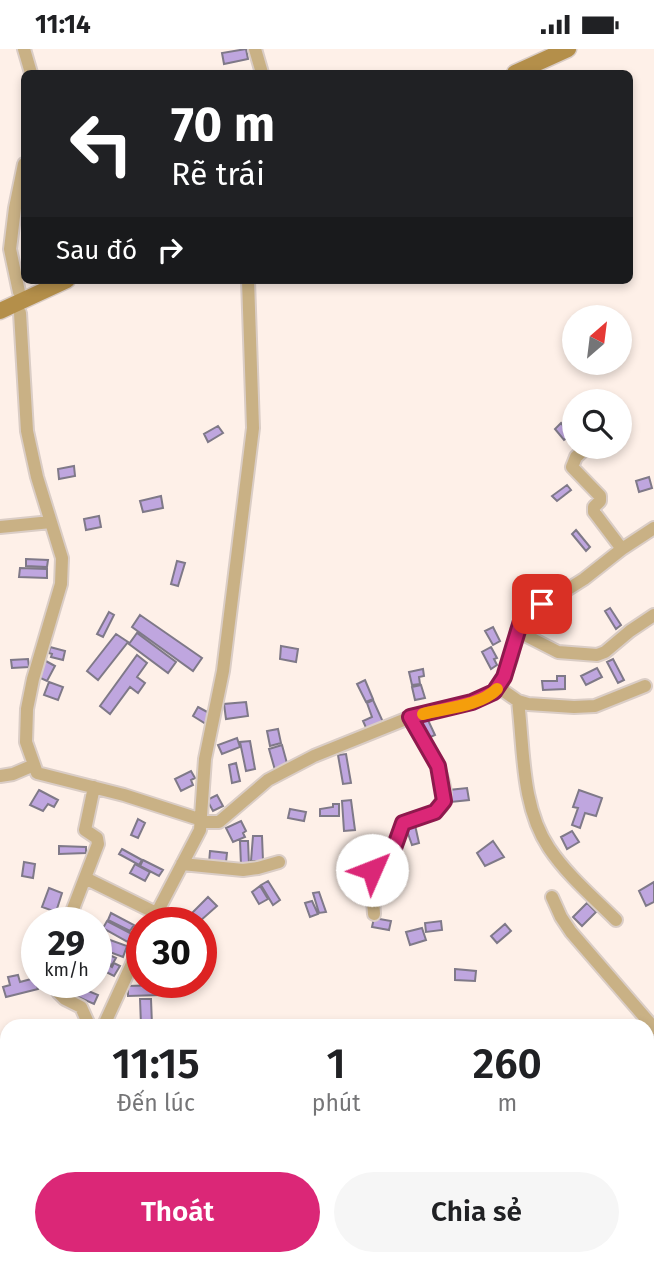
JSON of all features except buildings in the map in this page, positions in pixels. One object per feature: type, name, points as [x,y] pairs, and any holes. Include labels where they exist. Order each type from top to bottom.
[{"type":"main road","points":[[522,70],[568,49]]},
{"type":"main road","points":[[0,311],[58,284]]},
{"type":"street","points":[[24,49],[30,70]]},
{"type":"street","points":[[255,49],[261,70]]},
{"type":"street","points":[[19,292],[10,249],[21,179]]},
{"type":"street","points":[[160,907],[200,830],[205,759],[223,671],[253,428],[248,284]]},
{"type":"street","points":[[20,313],[27,431],[62,558],[62,578],[27,709],[26,743],[37,773],[94,787],[213,823],[219,822],[268,780],[314,756],[410,717],[486,697],[499,687],[511,659],[517,631],[527,615],[584,579],[654,528]]},
{"type":"street","points":[[575,459],[572,467],[600,496],[594,512],[622,549]]},
{"type":"street","points":[[0,527],[51,522]]},
{"type":"street","points":[[517,631],[558,652],[597,655],[605,652],[654,615]]},
{"type":"street","points":[[499,687],[528,705],[574,707],[595,706],[645,687]]},
{"type":"street","points":[[518,701],[527,785],[542,836],[562,865],[616,920]]},
{"type":"street","points":[[374,914],[374,862],[393,851],[403,823],[435,812],[444,801],[438,766],[410,717]]},
{"type":"street","points":[[0,776],[34,765]]},
{"type":"street","points":[[74,907],[98,844],[97,838],[85,830],[94,787]]},
{"type":"street","points":[[182,864],[243,870],[279,862]]},
{"type":"street","points":[[85,878],[135,907]]},
{"type":"street","points":[[552,897],[571,932],[646,1019]]},
{"type":"street","points":[[107,1019],[126,977]]},
{"type":"street","points":[[64,998],[81,1007],[86,1019]]},
{"type":"slow traffic","points":[[423,714],[472,702],[497,689]]},
{"type":"route","points":[[372,870],[376,859],[396,847],[403,823],[435,812],[444,801],[443,782],[438,766],[410,717],[472,702],[494,692],[499,687],[511,659],[521,621],[542,604]]}]
